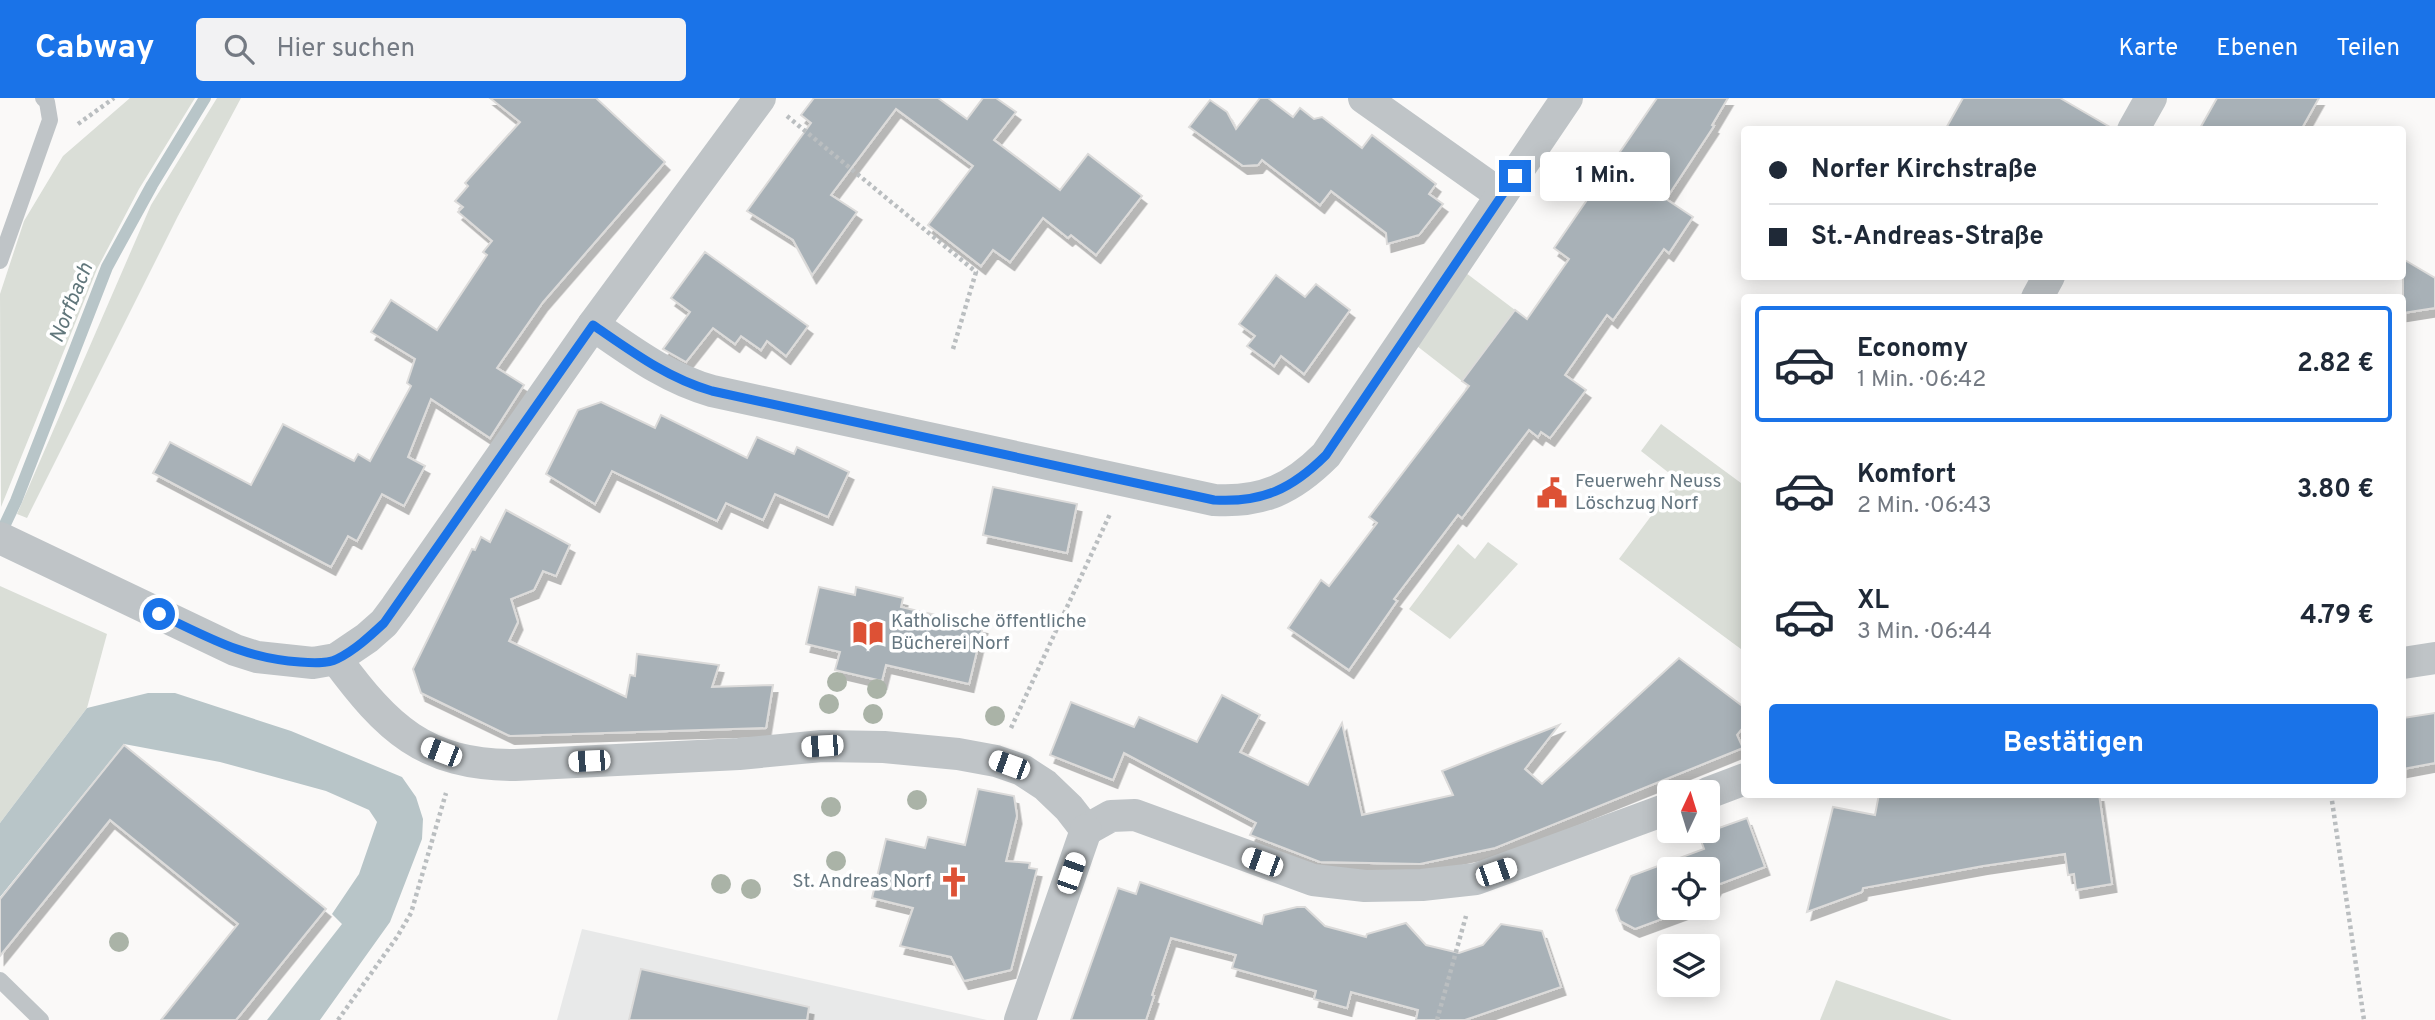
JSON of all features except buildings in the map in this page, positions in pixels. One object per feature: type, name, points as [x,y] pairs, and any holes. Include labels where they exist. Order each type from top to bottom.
[{"type":"street","points":[[10,543],[234,650],[283,661],[313,663],[336,659],[384,623],[593,325],[760,98]]},
{"type":"street","points":[[1364,98],[1502,195]]},
{"type":"street","points":[[593,325],[665,373],[699,388],[1214,500],[1235,501],[1271,494],[1307,474],[1326,455],[1567,98]]},
{"type":"street","points":[[2135,126],[2151,98]]},
{"type":"street","points":[[2406,663],[2435,658]]},
{"type":"street","points":[[336,659],[366,700],[384,718],[415,741],[456,758],[485,765],[739,754],[822,746],[884,747],[958,754],[996,761],[1022,770],[1045,785],[1069,808],[1086,830]]},
{"type":"street","points":[[1720,788],[1741,781]]},
{"type":"street","points":[[1020,1020],[1086,830],[1111,816],[1135,815],[1313,880],[1365,887],[1422,885],[1476,879],[1657,813]]},
{"type":"lane","points":[[0,261],[50,120],[46,99]]},
{"type":"lane","points":[[0,980],[41,1020]]},
{"type":"path","points":[[786,115],[975,272],[953,349]]},
{"type":"path","points":[[996,761],[1126,480]]},
{"type":"path","points":[[338,1020],[411,913],[456,758]]},
{"type":"path","points":[[2332,798],[2364,1020]]},
{"type":"path","points":[[1437,1020],[1476,879]]},
{"type":"shaded area","points":[[130,98],[195,98],[139,189],[97,269],[1,507],[0,294],[24,221],[63,156]]},
{"type":"shaded area","points":[[217,98],[241,98],[178,216],[27,518],[17,514],[151,205]]},
{"type":"shaded area","points":[[1466,273],[1515,310],[1462,381],[1417,346]]},
{"type":"shaded area","points":[[1661,424],[1741,483],[1741,649],[1619,559],[1678,480],[1641,451]]},
{"type":"shaded area","points":[[1488,542],[1518,564],[1450,639],[1409,609],[1458,544],[1475,559]]},
{"type":"shaded area","points":[[0,586],[107,634],[87,708],[0,823]]},
{"type":"shaded area","points":[[148,693],[175,693],[291,731],[402,777],[416,797],[423,819],[422,839],[390,922],[320,1020],[267,1020],[342,924],[332,914],[359,874],[377,822],[369,810],[326,791],[220,762],[124,744],[0,897],[0,823],[87,708]]},
{"type":"shaded area","points":[[582,929],[987,1020],[557,1020]]},
{"type":"shaded area","points":[[1836,980],[1952,1020],[1820,1020]]},
{"type":"waterway","name":"Norfbach","points":[[0,535],[16,501],[107,267],[152,185],[205,98]]},
{"type":"place","name":"Feuerwehr Neuss Löschzug Norf","points":[[1552,493]]},
{"type":"place","name":"Katholische öffentliche Bücherei Norf","points":[[868,633]]},
{"type":"place","name":"St. Andreas Norf","points":[[954,882]]},
{"type":"route","points":[[159,614],[234,650],[257,657],[313,663],[336,659],[384,623],[593,325],[665,373],[687,384],[712,391],[1214,500],[1235,501],[1271,494],[1307,474],[1326,455],[1515,176]]}]
